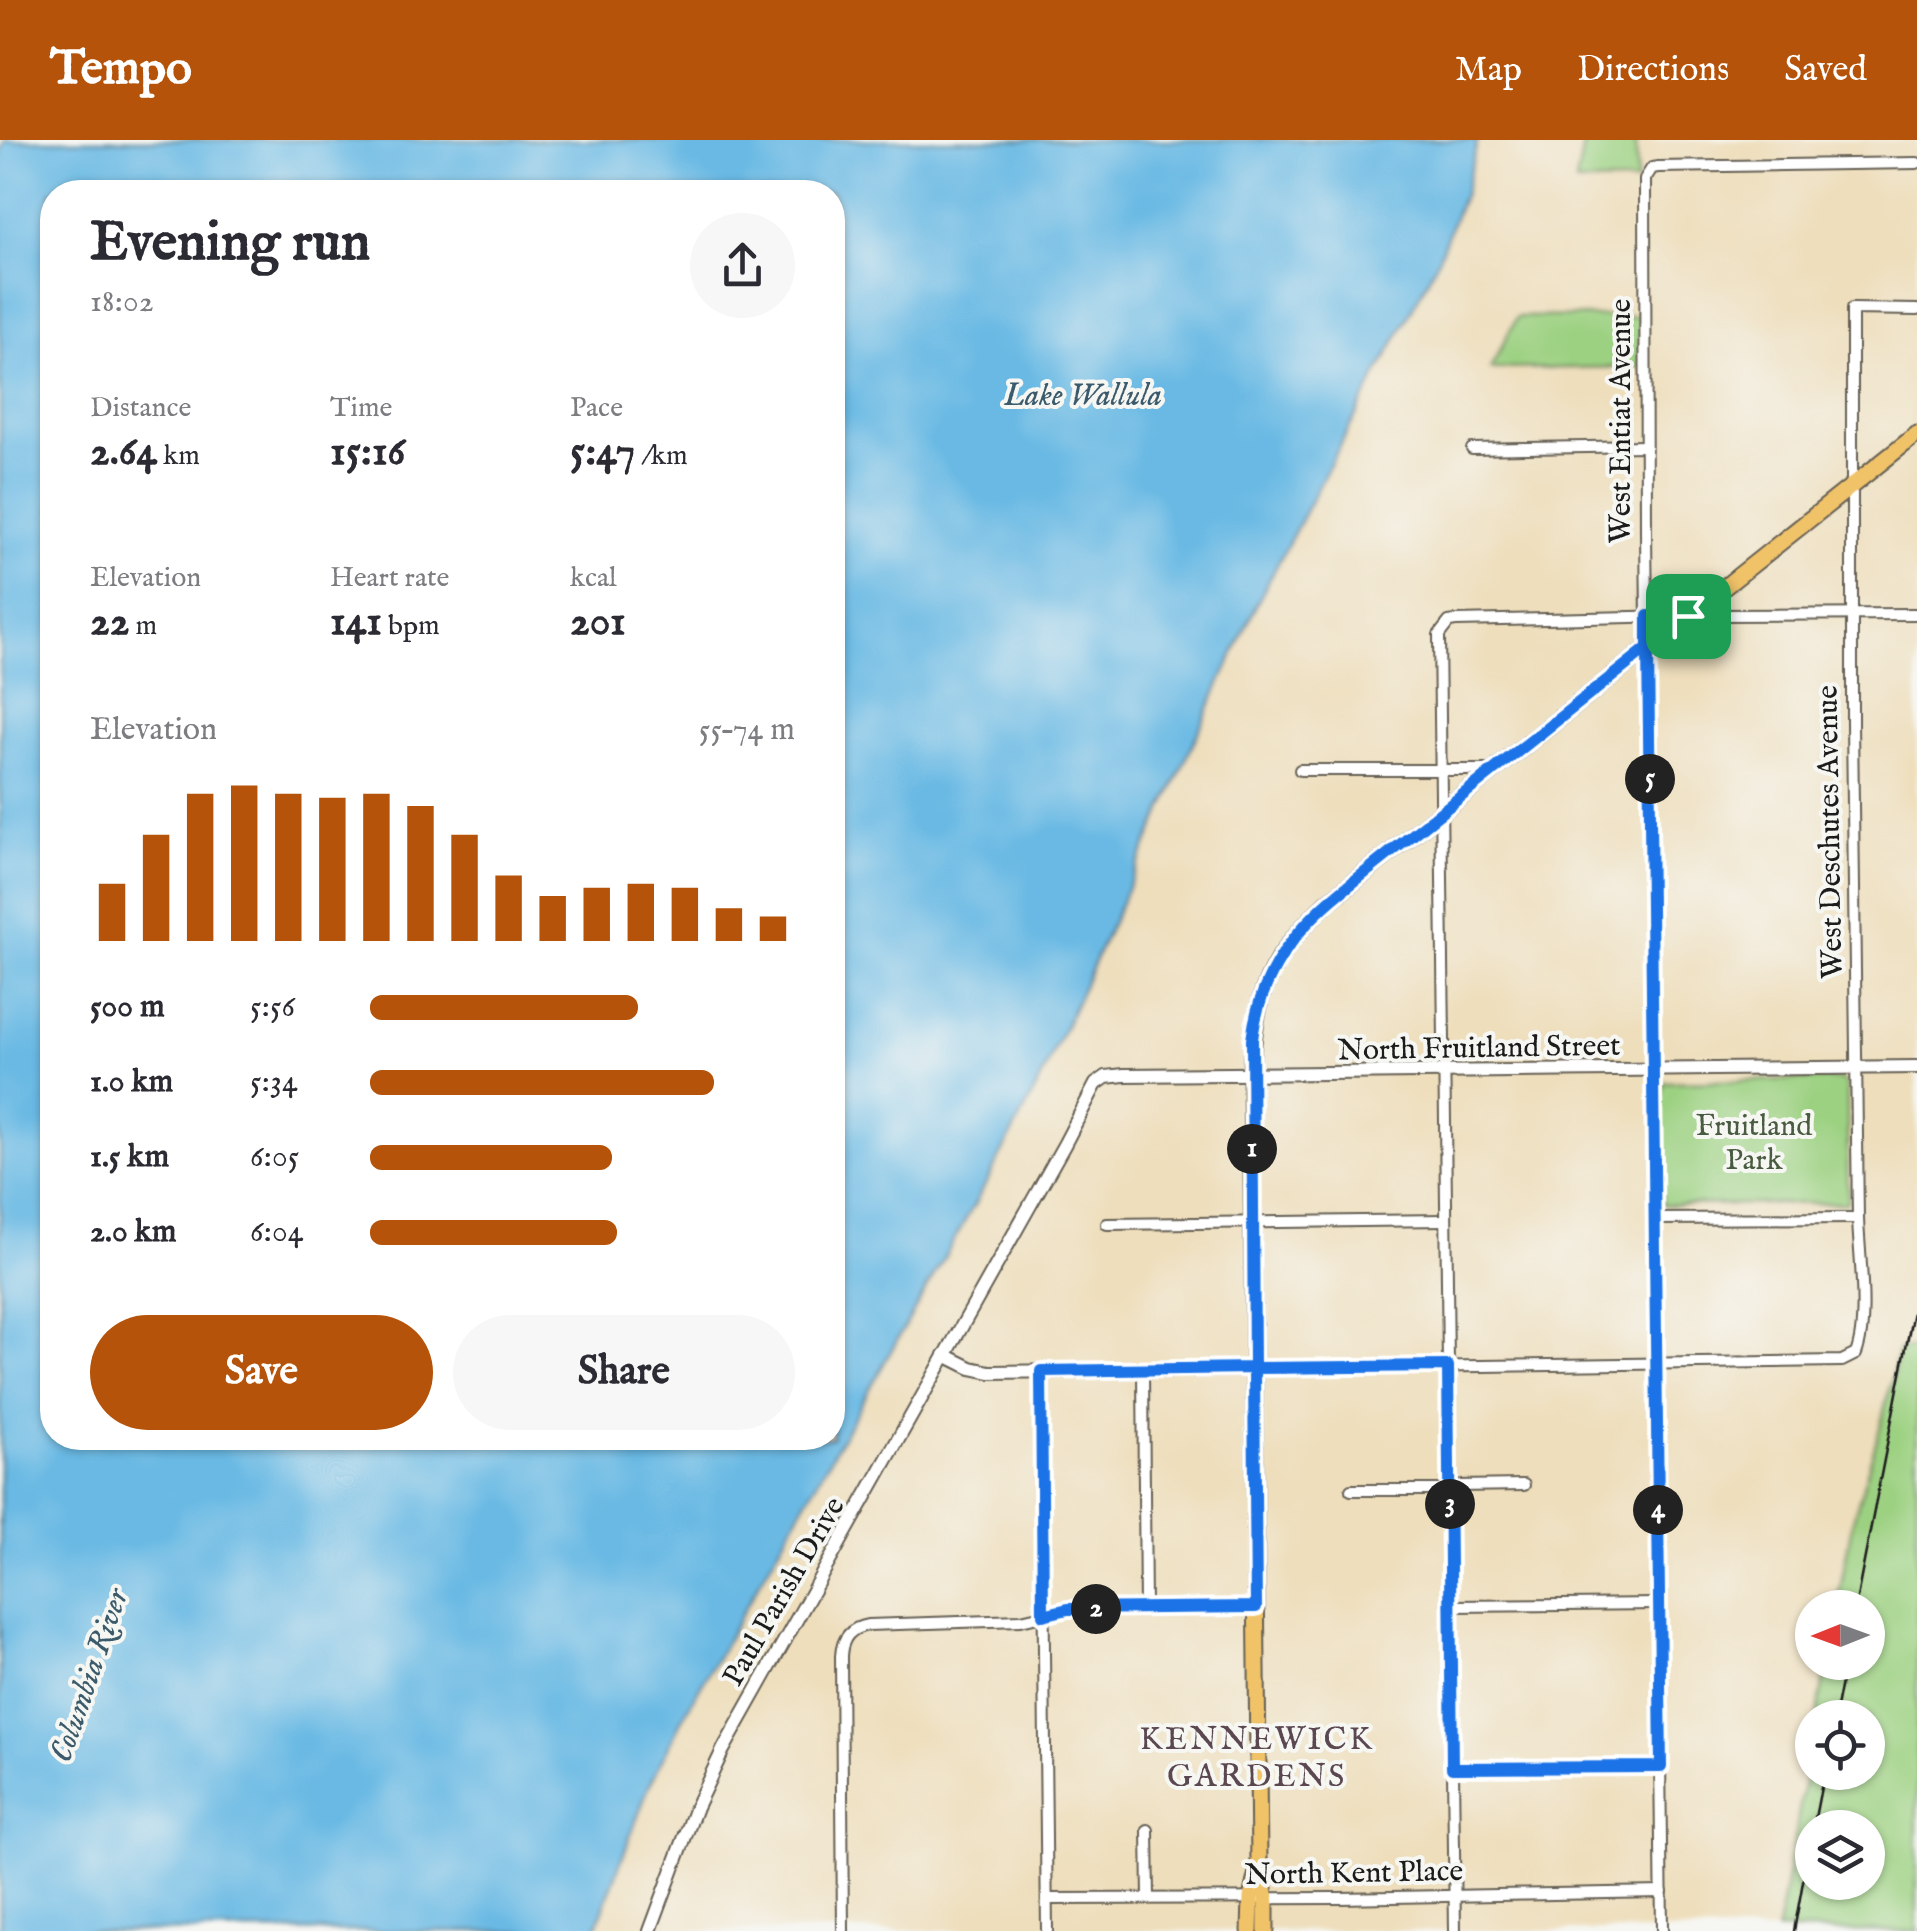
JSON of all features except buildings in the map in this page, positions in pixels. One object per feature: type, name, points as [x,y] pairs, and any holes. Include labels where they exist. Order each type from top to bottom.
[{"type":"main road","points":[[1250,1931],[1258,1898],[1251,1074],[1254,1026],[1269,976],[1288,945],[1327,903],[1917,434]]},
{"type":"main road","points":[[1258,1898],[1266,1931]]},
{"type":"street","name":"West Entiat Avenue","points":[[1662,1931],[1644,188],[1648,172],[1658,167],[1917,164]]},
{"type":"street","name":"West Deschutes Avenue","points":[[1656,1364],[1842,1361],[1856,1354],[1860,1344],[1852,309],[1917,310]]},
{"type":"street","points":[[1472,449],[1645,446]]},
{"type":"street","points":[[1454,1931],[1439,635],[1449,622],[1917,614]]},
{"type":"street","points":[[1300,770],[1494,770]]},
{"type":"street","name":"North Fruitland Street","points":[[1102,1079],[1116,1075],[1917,1067]]},
{"type":"street","name":"Paul Parish Drive","points":[[650,1931],[692,1817],[723,1750],[1093,1088],[1102,1079]]},
{"type":"street","points":[[1654,1219],[1858,1218]]},
{"type":"street","points":[[1108,1224],[1446,1220]]},
{"type":"street","points":[[946,1355],[985,1371],[1656,1364]]},
{"type":"street","points":[[1144,1370],[1145,1608]]},
{"type":"street","points":[[1041,1371],[1047,1931]]},
{"type":"street","points":[[1351,1490],[1524,1486]]},
{"type":"street","points":[[1451,1606],[1659,1604]]},
{"type":"street","points":[[843,1931],[841,1656],[847,1635],[863,1625],[1021,1620],[1068,1609],[1256,1607]]},
{"type":"street","points":[[1452,1768],[1661,1767]]},
{"type":"street","points":[[1148,1830],[1149,1898]]},
{"type":"street","name":"North Kent Place","points":[[1046,1899],[1662,1892]]},
{"type":"green space","points":[[1584,140],[1636,140],[1637,182],[1576,183]]},
{"type":"green space","points":[[1640,316],[1640,367],[1490,369],[1517,317]]},
{"type":"green space","name":"Fruitland Park","points":[[1840,1079],[1847,1085],[1846,1203],[1662,1203],[1660,1100],[1664,1082]]},
{"type":"green space","points":[[1917,1348],[1917,1931],[1777,1931],[1795,1833],[1795,1900],[1885,1900],[1885,1810],[1799,1810],[1803,1790],[1885,1790],[1885,1700],[1820,1700],[1824,1680],[1885,1680],[1885,1590],[1840,1590],[1852,1524],[1899,1349]]},
{"type":"water","name":"Lake Wallula","points":[[5,140],[1478,140],[1464,193],[1437,262],[1256,605],[1040,1081],[845,1432],[845,180],[40,180],[40,1450],[835,1450],[682,1719],[648,1789],[595,1931],[0,1931],[0,153]]},
{"type":"railway","points":[[1859,1590],[1917,1291]]},
{"type":"railway","points":[[1838,1700],[1841,1680]]},
{"type":"railway","points":[[1817,1810],[1820,1790]]},
{"type":"railway","points":[[1794,1931],[1800,1900]]},
{"type":"railway","points":[[1916,1931],[1917,1926]]},
{"type":"district","name":"KENNEWICK GARDENS","points":[[1257,1756]]},
{"type":"route","points":[[1688,616],[1648,616],[1648,648],[1649,668],[1652,1070],[1661,1767],[1452,1768],[1448,1366],[1254,1368],[1256,1607],[1068,1609],[1043,1615],[1041,1371],[1254,1368],[1252,1040],[1264,987],[1288,945],[1327,903],[1442,812],[1494,770],[1648,648],[1688,616]]},
{"type":"water label","name":"Columbia River","points":[[88,1675]]}]
